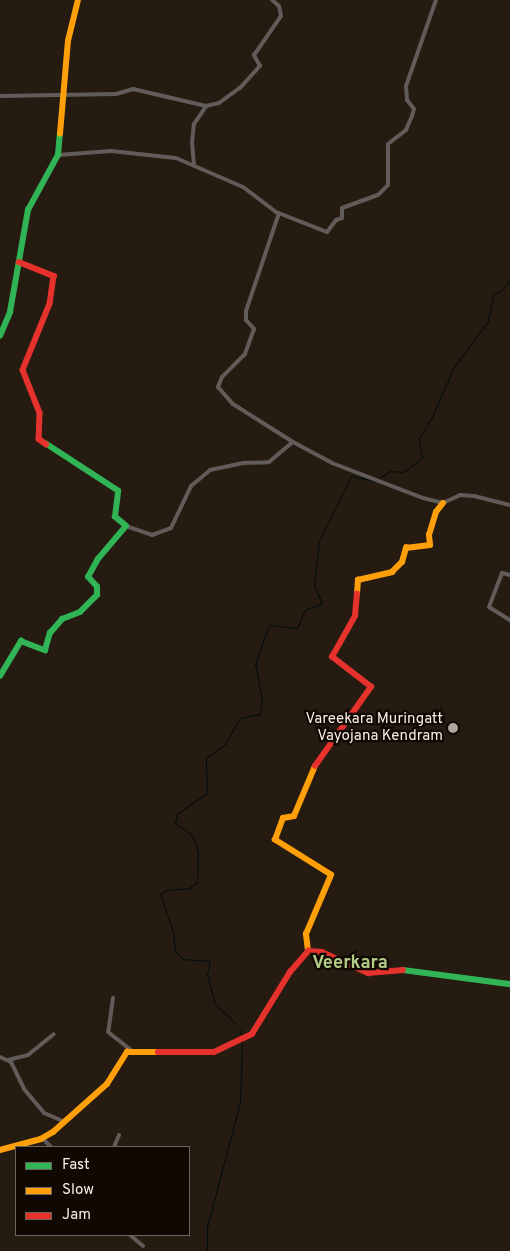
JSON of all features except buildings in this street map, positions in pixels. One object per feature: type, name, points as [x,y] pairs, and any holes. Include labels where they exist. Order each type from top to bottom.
[{"type":"street","points":[[0,336],[10,312],[28,210],[58,155],[71,21],[78,0]]},
{"type":"street","points":[[0,96],[116,94],[133,89],[206,106],[219,103],[240,88],[260,66],[254,55],[281,16],[279,6],[272,0]]},
{"type":"street","points":[[58,155],[111,151],[176,158],[243,187],[279,213],[327,232],[336,220],[342,218],[342,208],[378,195],[388,185],[388,144],[406,130],[412,116],[414,109],[407,100],[406,86],[436,0]]},
{"type":"street","points":[[194,165],[192,142],[194,124],[206,106]]},
{"type":"street","points":[[279,213],[246,311],[246,320],[254,329],[245,354],[222,377],[218,387],[233,404],[292,442],[332,463],[380,482],[443,503]]},
{"type":"street","points":[[18,262],[54,276],[50,304],[24,370],[40,413],[39,439],[118,491],[115,517],[126,526],[152,535],[171,528],[192,486],[210,470],[269,462],[292,442]]},
{"type":"street","points":[[0,1150],[42,1138],[65,1122],[107,1084],[124,1054],[132,1051],[214,1052],[252,1034],[290,972],[308,951],[306,934],[331,875],[275,840],[283,818],[294,816],[318,759],[371,687],[332,657],[354,616],[358,580],[392,572],[402,562],[406,548],[430,545],[429,535],[436,512],[443,503],[460,495],[495,499],[510,505]]},
{"type":"street","points":[[0,676],[21,641],[45,650],[50,633],[62,619],[80,612],[97,595],[97,587],[88,577],[98,559],[126,526]]},
{"type":"street","points":[[510,575],[502,573],[489,607],[510,620]]},
{"type":"street","points":[[308,951],[322,952],[368,973],[403,970],[510,984]]},
{"type":"street","points":[[113,998],[108,1032],[132,1051]]},
{"type":"street","points":[[0,1057],[8,1060],[32,1053],[54,1034]]},
{"type":"street","points":[[8,1060],[24,1089],[44,1113],[65,1122]]},
{"type":"street","points":[[114,1146],[119,1136]]},
{"type":"street","points":[[42,1138],[50,1146]]},
{"type":"street","points":[[131,1236],[143,1246]]},
{"type":"waterway","points":[[378,479],[390,471],[403,472],[422,458],[419,438],[431,419],[454,367],[488,321],[493,295],[503,289],[510,279]]},
{"type":"waterway","points":[[235,1023],[215,1004],[207,975],[210,961],[183,959],[175,951],[173,932],[160,894],[167,890],[189,888],[197,882],[198,852],[192,835],[175,823],[177,814],[207,793],[206,758],[225,744],[240,718],[260,714],[262,699],[255,664],[269,625],[297,628],[305,610],[322,603],[314,586],[319,541],[351,476],[375,481]]},
{"type":"waterway","points":[[240,1030],[242,1037]]},
{"type":"waterway","points":[[207,1251],[207,1227],[240,1102],[242,1041]]},
{"type":"traffic: fast","points":[[0,336],[10,312],[28,210],[58,155],[60,134]]},
{"type":"traffic: fast","points":[[0,676],[21,641],[45,650],[50,633],[62,619],[80,612],[97,595],[97,587],[88,577],[98,559],[126,526],[115,517],[118,491],[46,444]]},
{"type":"traffic: fast","points":[[403,970],[510,984]]},
{"type":"traffic: slow","points":[[60,134],[68,41],[78,0]]},
{"type":"traffic: slow","points":[[357,594],[358,580],[392,572],[402,562],[406,548],[430,545],[429,535],[436,512],[443,503]]},
{"type":"traffic: slow","points":[[308,951],[306,934],[331,875],[275,840],[283,818],[294,816],[315,766]]},
{"type":"traffic: slow","points":[[0,1150],[41,1139],[53,1132],[107,1084],[127,1052],[158,1052]]},
{"type":"traffic: jam","points":[[19,262],[54,276],[50,304],[23,370],[40,413],[39,439],[46,444]]},
{"type":"traffic: jam","points":[[315,766],[371,687],[332,657],[355,616],[357,594]]},
{"type":"traffic: jam","points":[[158,1052],[214,1052],[252,1034],[290,972],[308,951],[322,952],[368,973],[403,970]]},
{"type":"place","name":"Vareekara Muringatt Vayojana Kendram","points":[[453,728]]},
{"type":"district","name":"Veerkara","points":[[350,964]]}]
